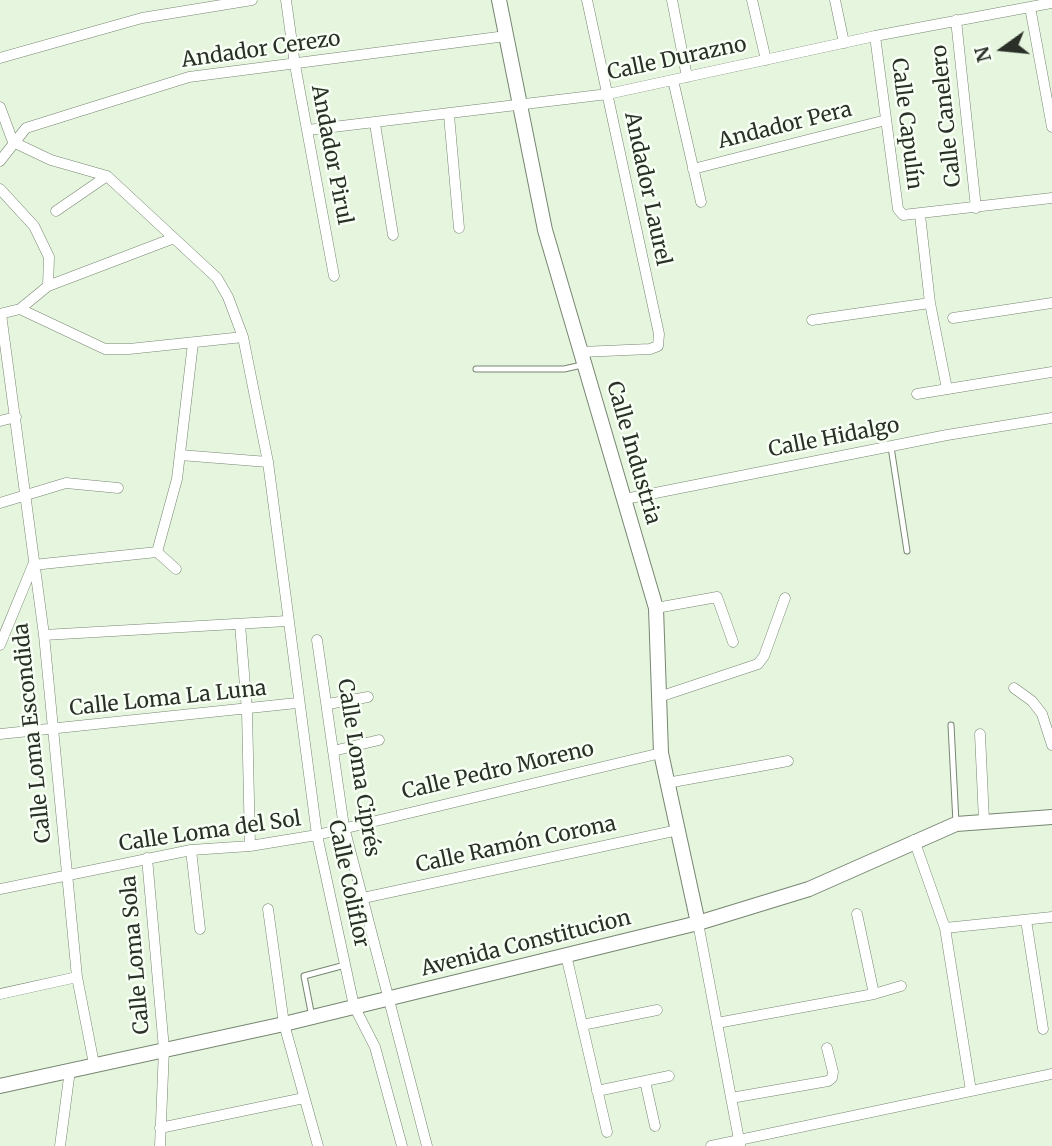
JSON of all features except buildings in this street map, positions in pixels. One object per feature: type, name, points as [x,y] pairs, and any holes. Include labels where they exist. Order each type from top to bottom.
[{"type":"street","points":[[0,58],[142,18],[252,0]]},
{"type":"street","name":"Andador Pirul","points":[[286,0],[295,65],[334,275]]},
{"type":"street","name":"Calle Industria","points":[[499,0],[545,230],[656,608],[661,753],[698,923]]},
{"type":"street","name":"Andador Laurel","points":[[583,358],[658,346],[659,334],[587,0]]},
{"type":"street","points":[[671,0],[687,77]]},
{"type":"street","points":[[752,0],[766,60]]},
{"type":"street","points":[[835,0],[844,43]]},
{"type":"street","name":"Calle Durazno","points":[[308,130],[608,94],[875,36],[1051,3]]},
{"type":"street","points":[[1030,7],[1052,127]]},
{"type":"street","name":"Calle Canelero","points":[[956,20],[976,208]]},
{"type":"street","name":"Andador Cerezo","points":[[13,142],[26,128],[189,77],[506,36]]},
{"type":"street","name":"Calle Capulín","points":[[875,36],[898,209],[902,215],[920,215]]},
{"type":"street","points":[[673,80],[701,202]]},
{"type":"street","points":[[0,107],[13,142],[51,160],[107,176],[217,278],[228,297],[243,337],[268,462],[287,621],[44,635]]},
{"type":"street","points":[[449,115],[460,228]]},
{"type":"street","name":"Andador Pera","points":[[693,169],[886,120]]},
{"type":"street","points":[[375,124],[393,235]]},
{"type":"street","points":[[0,161],[13,142]]},
{"type":"street","points":[[56,211],[107,176]]},
{"type":"street","points":[[0,189],[34,226],[49,257],[48,286]]},
{"type":"street","points":[[947,389],[930,303],[920,215],[1052,198]]},
{"type":"street","points":[[0,314],[20,309],[48,286],[174,238]]},
{"type":"street","points":[[812,320],[930,303]]},
{"type":"street","points":[[953,318],[1052,303]]},
{"type":"street","points":[[20,309],[105,349],[243,337]]},
{"type":"street","name":"Calle Loma Escondida","points":[[0,314],[44,635],[77,977],[94,1065]]},
{"type":"street","points":[[157,552],[177,479],[193,342]]},
{"type":"street","points":[[917,394],[1052,372]]},
{"type":"street","points":[[0,421],[16,417]]},
{"type":"street","name":"Calle Hidalgo","points":[[625,499],[947,435],[1052,418]]},
{"type":"street","points":[[180,454],[268,462]]},
{"type":"street","points":[[0,503],[66,483],[118,488]]},
{"type":"street","points":[[0,645],[33,565],[157,552],[176,569]]},
{"type":"street","points":[[656,608],[717,597],[733,642]]},
{"type":"street","points":[[659,697],[758,664],[764,656],[785,598]]},
{"type":"street","name":"Calle Coliflor","points":[[287,621],[317,835],[345,965],[354,1006],[375,1047],[402,1146]]},
{"type":"street","points":[[240,624],[247,711],[250,846]]},
{"type":"street","name":"Calle Loma Ciprés","points":[[317,640],[344,827],[387,1000],[428,1146]]},
{"type":"street","points":[[1014,688],[1032,701],[1042,714],[1052,745]]},
{"type":"street","points":[[328,704],[368,697]]},
{"type":"street","name":"Calle Loma La Luna","points":[[0,734],[247,711],[297,703]]},
{"type":"street","points":[[980,734],[984,821]]},
{"type":"street","points":[[333,751],[379,740]]},
{"type":"street","name":"Calle Pedro Moreno","points":[[344,827],[661,753]]},
{"type":"street","points":[[667,783],[788,761]]},
{"type":"street","name":"Avenida Constitucion","points":[[0,1086],[387,1000],[698,923],[809,889],[860,869],[914,840],[956,824],[1052,817]]},
{"type":"street","name":"Calle Loma del Sol","points":[[0,889],[191,850],[250,846],[317,835],[344,827]]},
{"type":"street","name":"Calle Ramón Corona","points":[[363,898],[677,830]]},
{"type":"street","points":[[914,840],[945,928],[971,1091]]},
{"type":"street","points":[[191,850],[200,929]]},
{"type":"street","name":"Calle Loma Sola","points":[[147,858],[164,1049],[160,1146]]},
{"type":"street","points":[[268,909],[284,1024],[318,1146]]},
{"type":"street","points":[[857,914],[874,994]]},
{"type":"street","points":[[945,928],[1052,917]]},
{"type":"street","points":[[1026,920],[1042,1029]]},
{"type":"street","points":[[698,923],[740,1143]]},
{"type":"street","points":[[566,955],[607,1132]]},
{"type":"street","points":[[0,994],[77,977]]},
{"type":"street","points":[[717,1023],[874,994],[901,986]]},
{"type":"street","points":[[582,1025],[657,1010]]},
{"type":"street","points":[[731,1098],[828,1081],[833,1072],[827,1048]]},
{"type":"street","points":[[61,1146],[70,1070]]},
{"type":"street","points":[[711,1146],[740,1143],[1052,1074]]},
{"type":"street","points":[[597,1091],[669,1076]]},
{"type":"street","points":[[645,1081],[655,1126]]},
{"type":"street","points":[[160,1128],[304,1098]]},
{"type":"lane","points":[[476,369],[564,369],[583,358]]},
{"type":"lane","points":[[891,447],[907,551]]},
{"type":"lane","points":[[951,725],[956,824]]},
{"type":"lane","points":[[313,1017],[304,976],[345,965]]}]
